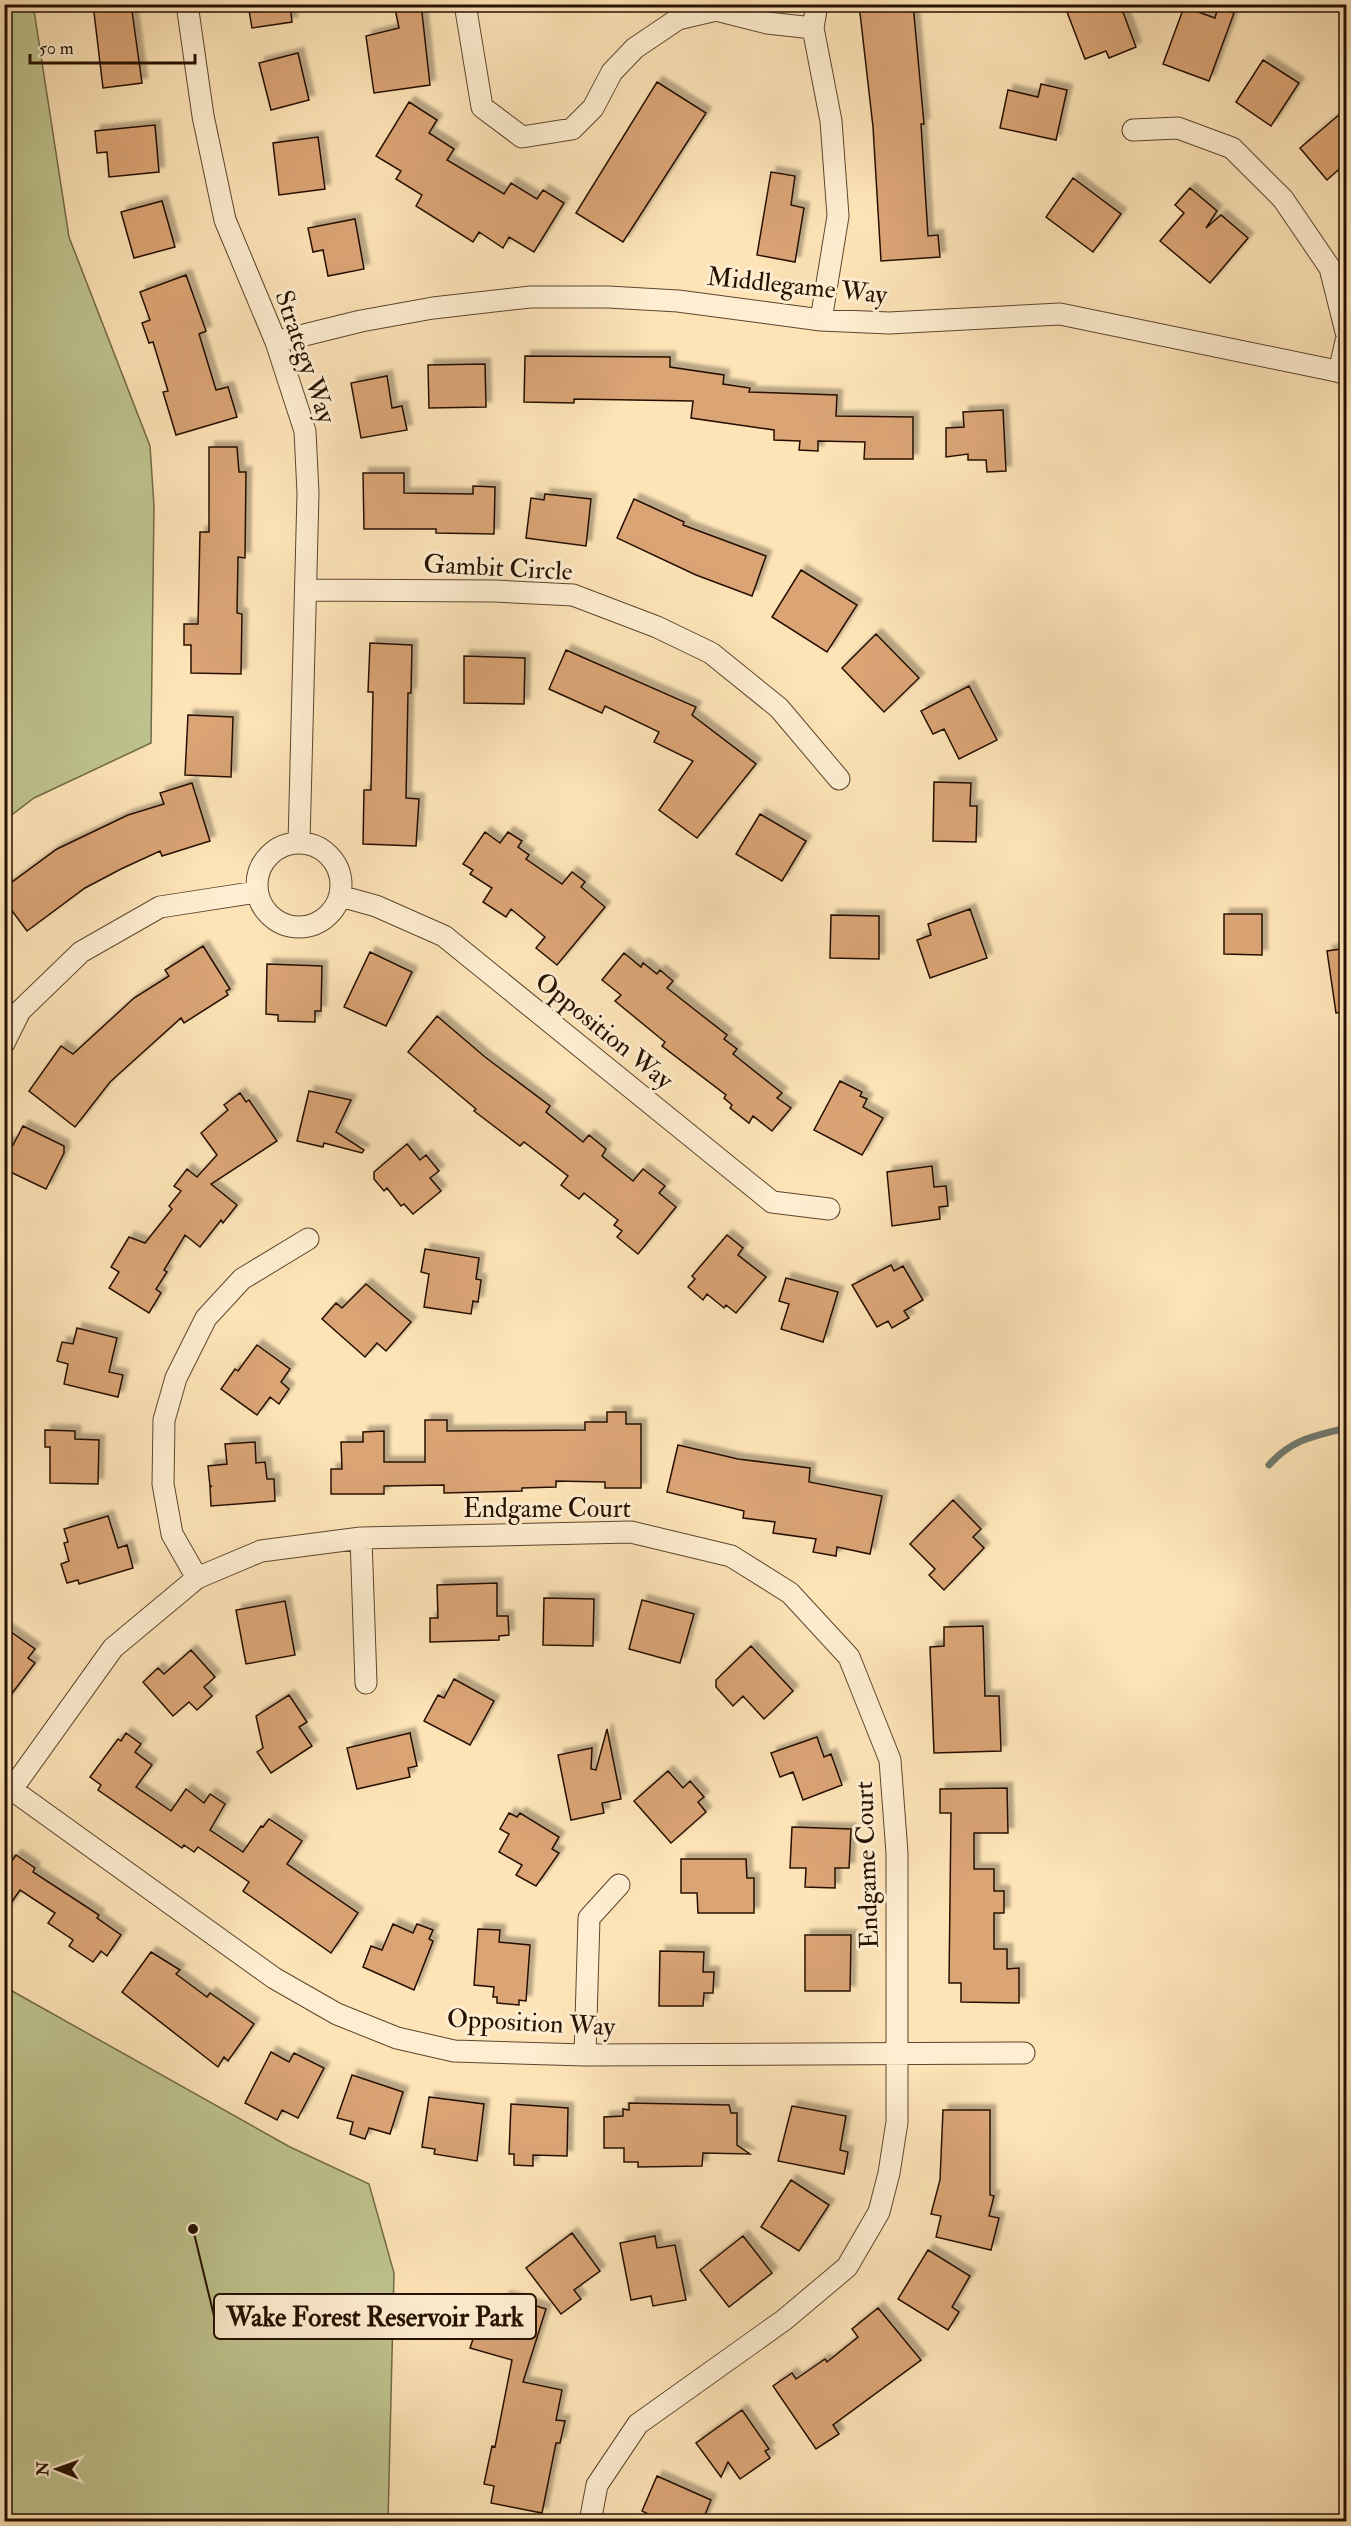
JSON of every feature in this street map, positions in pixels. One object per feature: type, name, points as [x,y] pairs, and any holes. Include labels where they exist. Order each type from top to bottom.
[{"type":"street","name":"Strategy Way","points":[[187,4],[204,116],[225,220],[276,342],[305,431],[308,493],[307,590],[299,843]]},
{"type":"street","points":[[465,4],[482,107],[522,137],[572,129],[593,108],[612,72],[634,48],[678,19],[716,10],[767,23],[813,28]]},
{"type":"street","points":[[817,4],[813,28],[831,121],[838,216],[821,320]]},
{"type":"street","points":[[1133,130],[1178,128],[1232,147],[1283,198],[1330,268],[1347,332]]},
{"type":"street","name":"Middlegame Way","points":[[276,342],[361,321],[433,308],[530,297],[678,301],[821,320],[889,323],[1060,314],[1343,372]]},
{"type":"street","points":[[1343,372],[1347,341]]},
{"type":"street","name":"Gambit Circle","points":[[307,590],[495,591],[573,596],[657,627],[711,653],[779,708],[839,779]]},
{"type":"street","points":[[299,843],[324,852],[333,862],[339,874],[340,896],[331,912],[320,921],[294,927],[281,924],[270,916],[257,892],[257,880],[267,858],[282,847],[299,843]]},
{"type":"street","points":[[4,1043],[20,1011],[81,952],[160,907],[257,892]]},
{"type":"street","name":"Opposition Way","points":[[340,896],[376,906],[444,936],[772,1202],[829,1209]]},
{"type":"street","points":[[197,1578],[172,1534],[163,1484],[164,1420],[176,1378],[206,1318],[242,1279],[308,1239]]},
{"type":"street","name":"Endgame Court","points":[[8,1786],[113,1648],[197,1578],[261,1551],[361,1538],[631,1532],[731,1556],[790,1593],[849,1657],[890,1761],[897,1853],[897,2122],[889,2173],[879,2212],[847,2267],[784,2320],[638,2424],[597,2485],[590,2522]]},
{"type":"street","points":[[361,1538],[366,1683]]},
{"type":"street","name":"Opposition Way","points":[[8,1786],[274,1978],[337,2014],[397,2038],[454,2051],[585,2055],[1024,2053]]},
{"type":"street","points":[[585,2055],[589,1918],[619,1885]]},
{"type":"green space","points":[[33,4],[69,237],[150,446],[154,506],[151,743],[34,798],[5,820],[4,5]]},
{"type":"green space","points":[[5,1987],[290,2147],[369,2184],[394,2273],[388,2521],[5,2521]]},
{"type":"building","points":[[93,4],[131,4],[142,83],[103,88]]},
{"type":"building","points":[[248,4],[290,4],[292,22],[252,28]]},
{"type":"building","points":[[394,4],[421,4],[430,85],[374,93],[366,36],[399,28]]},
{"type":"building","points":[[859,4],[913,4],[924,124],[921,124],[928,236],[938,235],[940,257],[881,261],[873,127]]},
{"type":"building","points":[[1064,4],[1120,4],[1136,47],[1109,58],[1106,51],[1085,59]]},
{"type":"building","points":[[1184,7],[1215,18],[1218,7],[1234,13],[1209,81],[1163,64]]},
{"type":"building","points":[[298,53],[309,100],[271,110],[259,63]]},
{"type":"building","points":[[1263,60],[1299,83],[1271,126],[1236,102]]},
{"type":"building","points":[[657,82],[706,113],[623,242],[576,213]]},
{"type":"building","points":[[1041,84],[1067,90],[1056,140],[1000,128],[1008,90],[1038,97]]},
{"type":"building","points":[[409,102],[437,120],[429,133],[454,149],[447,160],[504,194],[511,183],[537,199],[543,190],[564,203],[534,252],[509,237],[503,248],[479,232],[473,242],[416,206],[422,195],[396,179],[401,171],[376,156]]},
{"type":"building","points":[[1347,108],[1347,162],[1327,180],[1300,148]]},
{"type":"building","points":[[155,125],[159,172],[109,177],[107,152],[97,153],[95,131]]},
{"type":"building","points":[[318,137],[325,189],[279,195],[273,143]]},
{"type":"building","points":[[771,172],[795,176],[791,205],[804,208],[795,262],[757,255]]},
{"type":"building","points":[[1073,178],[1121,214],[1093,252],[1046,217]]},
{"type":"building","points":[[1190,188],[1217,211],[1206,228],[1221,215],[1248,238],[1210,283],[1160,241],[1184,213],[1175,205]]},
{"type":"building","points":[[162,201],[175,247],[134,258],[121,212]]},
{"type":"building","points":[[355,219],[364,269],[328,276],[323,250],[313,252],[308,228]]},
{"type":"building","points":[[186,275],[206,331],[199,334],[216,390],[228,387],[237,417],[176,435],[163,392],[168,391],[153,342],[149,343],[142,323],[150,320],[140,292]]},
{"type":"building","points":[[525,356],[670,357],[670,367],[724,375],[723,384],[750,388],[749,392],[837,395],[836,416],[913,417],[913,459],[864,459],[865,442],[818,441],[818,451],[799,450],[800,441],[774,440],[774,430],[691,418],[693,401],[574,399],[574,403],[524,402]]},
{"type":"building","points":[[485,364],[486,407],[429,408],[428,365]]},
{"type":"building","points":[[387,376],[392,408],[402,406],[407,430],[361,438],[351,383]]},
{"type":"building","points":[[1003,410],[1006,471],[987,472],[986,460],[968,460],[968,454],[946,457],[946,428],[964,427],[963,412]]},
{"type":"building","points":[[209,447],[237,447],[239,472],[246,472],[245,558],[238,557],[237,613],[242,614],[241,674],[191,673],[191,645],[184,645],[184,624],[198,624],[200,532],[209,532]]},
{"type":"building","points":[[363,473],[404,473],[404,493],[473,494],[473,486],[495,487],[494,534],[436,533],[436,529],[364,529]]},
{"type":"building","points":[[545,494],[591,499],[586,546],[526,538],[531,498],[544,500]]},
{"type":"building","points":[[634,499],[684,522],[683,525],[766,556],[752,596],[696,575],[617,538]]},
{"type":"building","points":[[801,570],[857,605],[827,652],[772,617]]},
{"type":"building","points":[[876,634],[919,678],[884,712],[842,668]]},
{"type":"building","points":[[370,643],[412,645],[411,693],[408,693],[406,798],[419,799],[416,846],[363,844],[364,790],[371,790],[373,692],[368,692]]},
{"type":"building","points":[[566,650],[696,707],[692,715],[756,764],[697,838],[659,810],[693,761],[654,742],[659,732],[605,706],[602,713],[549,689]]},
{"type":"building","points":[[464,656],[525,658],[524,704],[464,703]]},
{"type":"building","points":[[969,686],[997,740],[959,759],[944,729],[933,734],[921,711]]},
{"type":"building","points":[[188,715],[233,717],[231,777],[185,775]]},
{"type":"building","points":[[934,782],[971,783],[970,806],[977,806],[976,842],[933,841]]},
{"type":"building","points":[[192,783],[210,841],[162,856],[160,851],[121,869],[85,888],[27,931],[4,900],[4,888],[57,849],[128,815],[164,804],[160,793]]},
{"type":"building","points":[[760,814],[806,841],[782,881],[736,854]]},
{"type":"building","points":[[485,832],[500,843],[508,832],[522,841],[518,847],[529,855],[526,859],[562,884],[572,872],[585,882],[581,887],[605,907],[557,965],[536,948],[545,937],[511,909],[506,917],[483,902],[492,888],[470,874],[473,870],[463,864]]},
{"type":"building","points":[[970,909],[987,958],[930,978],[917,940],[931,935],[928,924]]},
{"type":"building","points":[[1224,914],[1262,914],[1262,955],[1224,954]]},
{"type":"building","points":[[831,915],[879,916],[879,959],[830,958]]},
{"type":"building","points":[[203,946],[230,989],[226,991],[228,995],[184,1023],[181,1018],[110,1082],[75,1127],[29,1091],[61,1046],[73,1054],[134,998],[169,976],[165,970]]},
{"type":"building","points":[[1347,948],[1347,1012],[1336,1013],[1327,951]]},
{"type":"building","points":[[370,952],[412,972],[386,1026],[344,1007]]},
{"type":"building","points":[[624,953],[641,967],[643,963],[657,974],[660,970],[673,981],[667,988],[727,1035],[724,1039],[737,1049],[733,1054],[782,1093],[777,1098],[791,1108],[772,1131],[753,1116],[749,1123],[730,1108],[732,1105],[724,1098],[726,1095],[662,1046],[665,1042],[615,1001],[621,995],[602,980]]},
{"type":"building","points":[[267,964],[322,966],[321,1011],[315,1011],[315,1022],[278,1021],[278,1015],[266,1014]]},
{"type":"building","points":[[437,1016],[485,1057],[550,1106],[546,1112],[583,1142],[589,1135],[606,1149],[602,1156],[633,1181],[643,1169],[665,1186],[659,1193],[676,1207],[638,1254],[617,1237],[622,1231],[614,1225],[618,1220],[584,1193],[579,1199],[561,1185],[568,1176],[524,1142],[520,1146],[474,1111],[476,1109],[408,1052]]},
{"type":"building","points":[[840,1081],[862,1092],[860,1096],[867,1099],[863,1107],[883,1118],[862,1155],[814,1130]]},
{"type":"building","points":[[309,1091],[351,1100],[336,1132],[364,1150],[362,1153],[324,1143],[323,1147],[297,1141]]},
{"type":"building","points":[[240,1093],[246,1102],[249,1100],[277,1141],[211,1184],[237,1205],[223,1223],[221,1220],[200,1247],[185,1235],[164,1270],[167,1272],[156,1289],[161,1293],[149,1313],[109,1288],[119,1272],[111,1267],[129,1237],[145,1243],[172,1209],[169,1206],[181,1191],[174,1186],[187,1169],[197,1177],[217,1155],[201,1133],[228,1110],[224,1105]]},
{"type":"building","points":[[23,1126],[64,1146],[64,1153],[46,1189],[4,1169],[4,1141],[13,1145]]},
{"type":"building","points":[[407,1144],[420,1160],[426,1155],[439,1171],[430,1178],[441,1191],[413,1214],[404,1204],[401,1206],[387,1188],[384,1191],[374,1179],[374,1172]]},
{"type":"building","points":[[932,1166],[934,1187],[946,1186],[948,1206],[939,1207],[940,1219],[892,1226],[887,1172]]},
{"type":"building","points":[[727,1235],[743,1248],[738,1255],[766,1277],[736,1313],[726,1305],[724,1308],[707,1294],[703,1300],[688,1287],[695,1279],[692,1276]]},
{"type":"building","points":[[425,1249],[479,1258],[476,1279],[481,1280],[478,1302],[473,1301],[471,1314],[424,1307],[429,1274],[421,1272]]},
{"type":"building","points":[[891,1265],[894,1271],[903,1266],[923,1300],[904,1311],[909,1318],[892,1328],[888,1321],[877,1327],[852,1285]]},
{"type":"building","points":[[786,1278],[838,1292],[823,1342],[781,1329],[789,1304],[779,1301]]},
{"type":"building","points":[[366,1284],[411,1322],[386,1351],[377,1343],[365,1357],[322,1319],[336,1303],[342,1308]]},
{"type":"building","points":[[77,1328],[117,1338],[109,1372],[123,1375],[118,1397],[64,1384],[68,1364],[57,1361],[62,1342],[73,1344]]},
{"type":"building","points":[[257,1345],[290,1369],[281,1382],[289,1389],[279,1404],[270,1397],[257,1415],[221,1389],[235,1369],[238,1371]]},
{"type":"building","points":[[607,1412],[626,1412],[626,1424],[641,1424],[641,1488],[605,1488],[605,1482],[556,1481],[556,1487],[522,1488],[522,1491],[444,1493],[444,1485],[384,1486],[384,1494],[331,1494],[331,1469],[342,1469],[341,1442],[363,1442],[363,1432],[384,1431],[384,1462],[425,1462],[425,1420],[447,1420],[447,1431],[585,1430],[585,1422],[607,1422]]},
{"type":"building","points":[[45,1430],[75,1431],[75,1439],[99,1440],[98,1484],[50,1483],[50,1447],[45,1447]]},
{"type":"building","points":[[255,1442],[256,1463],[265,1462],[267,1479],[274,1479],[275,1501],[211,1506],[210,1487],[212,1486],[210,1486],[208,1466],[227,1464],[225,1444]]},
{"type":"building","points":[[678,1445],[738,1459],[810,1468],[809,1482],[882,1496],[870,1554],[837,1547],[836,1556],[813,1552],[816,1539],[773,1533],[775,1522],[743,1518],[744,1511],[667,1492]]},
{"type":"building","points":[[953,1500],[981,1529],[973,1537],[984,1548],[944,1590],[929,1575],[935,1569],[910,1544]]},
{"type":"building","points":[[108,1516],[118,1548],[127,1545],[133,1568],[79,1584],[78,1580],[67,1583],[61,1564],[69,1561],[64,1543],[68,1542],[64,1529]]},
{"type":"building","points":[[497,1583],[497,1616],[508,1616],[509,1635],[499,1636],[499,1640],[430,1642],[430,1618],[438,1618],[437,1585]]},
{"type":"building","points":[[544,1598],[594,1599],[593,1646],[543,1645]]},
{"type":"building","points":[[642,1600],[694,1614],[680,1663],[629,1649]]},
{"type":"building","points":[[285,1601],[295,1655],[246,1664],[236,1610]]},
{"type":"building","points":[[983,1626],[985,1696],[999,1696],[1001,1751],[934,1753],[930,1647],[944,1646],[944,1627]]},
{"type":"building","points":[[4,1627],[35,1649],[28,1658],[35,1663],[4,1704]]},
{"type":"building","points":[[751,1646],[793,1691],[764,1719],[743,1696],[733,1706],[716,1687],[716,1680]]},
{"type":"building","points":[[191,1650],[215,1677],[204,1687],[212,1696],[197,1710],[189,1702],[173,1716],[143,1682],[158,1668],[164,1674]]},
{"type":"building","points":[[454,1679],[494,1701],[470,1745],[424,1721],[438,1695],[444,1698]]},
{"type":"building","points":[[289,1695],[307,1722],[299,1727],[312,1746],[271,1773],[257,1752],[263,1748],[256,1716]]},
{"type":"building","points":[[607,1729],[621,1799],[602,1803],[604,1813],[571,1820],[558,1755],[592,1748],[591,1769],[596,1770]]},
{"type":"building","points":[[126,1733],[141,1744],[135,1752],[152,1765],[136,1787],[171,1811],[186,1789],[204,1803],[210,1794],[225,1804],[210,1830],[243,1852],[261,1826],[263,1827],[269,1819],[302,1841],[287,1864],[358,1913],[331,1953],[243,1891],[249,1882],[198,1847],[194,1852],[184,1845],[182,1848],[98,1790],[101,1785],[90,1777],[118,1739],[121,1741]]},
{"type":"building","points":[[410,1733],[417,1766],[408,1768],[410,1777],[357,1789],[347,1748]]},
{"type":"building","points":[[817,1737],[824,1757],[831,1754],[842,1785],[803,1800],[793,1772],[780,1777],[771,1753]]},
{"type":"building","points":[[668,1771],[683,1788],[690,1781],[704,1797],[698,1802],[706,1812],[671,1843],[634,1801]]},
{"type":"building","points":[[1007,1788],[1008,1833],[974,1833],[974,1869],[994,1869],[994,1891],[1004,1891],[1004,1913],[994,1913],[994,1949],[1007,1949],[1007,1969],[1019,1968],[1019,2003],[961,2002],[961,1983],[949,1983],[951,1813],[940,1813],[940,1789]]},
{"type":"building","points":[[509,1813],[517,1817],[520,1813],[559,1837],[552,1849],[559,1853],[536,1886],[516,1875],[522,1865],[499,1852],[509,1834],[500,1829]]},
{"type":"building","points":[[792,1827],[851,1829],[849,1868],[835,1868],[835,1888],[805,1887],[806,1868],[790,1868]]},
{"type":"building","points":[[16,1855],[35,1868],[33,1872],[99,1915],[97,1918],[121,1935],[107,1956],[101,1951],[93,1962],[69,1946],[73,1940],[48,1923],[55,1913],[20,1890],[4,1913],[4,1858],[11,1862]]},
{"type":"building","points":[[681,1859],[746,1859],[747,1878],[754,1878],[754,1913],[698,1913],[697,1893],[681,1893]]},
{"type":"building","points":[[393,1924],[413,1933],[417,1924],[433,1930],[429,1939],[433,1941],[414,1990],[363,1967],[371,1946],[382,1950]]},
{"type":"building","points":[[478,1929],[500,1930],[499,1942],[530,1945],[526,2001],[519,2000],[519,2005],[497,2003],[497,1997],[493,1997],[494,1987],[474,1985]]},
{"type":"building","points":[[805,1935],[851,1935],[850,1991],[805,1991]]},
{"type":"building","points":[[660,1951],[704,1952],[703,1972],[714,1972],[713,1993],[704,1993],[703,2006],[659,2006]]},
{"type":"building","points":[[151,1952],[180,1970],[176,1974],[207,1997],[210,1993],[254,2024],[228,2061],[224,2057],[218,2067],[122,1992]]},
{"type":"building","points":[[271,2052],[289,2062],[294,2053],[324,2068],[298,2118],[282,2110],[277,2120],[245,2103]]},
{"type":"building","points":[[352,2075],[403,2092],[390,2134],[369,2128],[365,2139],[350,2134],[353,2122],[337,2118]]},
{"type":"building","points":[[429,2097],[484,2104],[477,2161],[434,2154],[435,2149],[422,2147]]},
{"type":"building","points":[[629,2103],[729,2105],[731,2113],[737,2113],[737,2145],[750,2154],[703,2153],[702,2166],[638,2167],[638,2162],[624,2162],[624,2148],[604,2148],[604,2117],[623,2116],[623,2109],[629,2110]]},
{"type":"building","points":[[511,2104],[568,2108],[567,2156],[533,2155],[533,2166],[514,2165],[514,2154],[509,2154]]},
{"type":"building","points":[[792,2106],[846,2116],[840,2150],[848,2152],[844,2174],[778,2161]]},
{"type":"building","points":[[943,2110],[990,2110],[990,2195],[994,2196],[989,2216],[999,2218],[991,2250],[936,2237],[941,2216],[931,2214],[940,2180]]},
{"type":"building","points":[[791,2180],[829,2205],[799,2251],[761,2227]]},
{"type":"building","points":[[572,2233],[600,2271],[574,2290],[581,2299],[561,2314],[526,2268]]},
{"type":"building","points":[[655,2236],[657,2248],[675,2245],[686,2300],[653,2306],[651,2296],[631,2300],[620,2243]]},
{"type":"building","points":[[743,2236],[772,2273],[729,2307],[700,2270]]},
{"type":"building","points":[[928,2250],[970,2276],[952,2307],[959,2312],[948,2330],[898,2299]]},
{"type":"building","points":[[505,2296],[546,2309],[523,2382],[562,2390],[556,2420],[565,2421],[560,2443],[556,2443],[542,2513],[491,2503],[494,2486],[484,2484],[492,2446],[495,2447],[512,2360],[470,2348],[478,2324],[485,2326],[490,2311],[499,2314]]},
{"type":"building","points":[[878,2308],[921,2360],[833,2425],[839,2434],[816,2449],[773,2386],[792,2373],[796,2379],[825,2359],[827,2362],[858,2337],[852,2329]]},
{"type":"building","points":[[742,2410],[769,2449],[765,2451],[770,2458],[740,2479],[728,2462],[721,2477],[696,2443]]},
{"type":"building","points":[[657,2476],[711,2500],[702,2522],[649,2522],[652,2516],[642,2511]]},
{"type":"waterway","points":[[1269,1465],[1295,1444],[1314,1436],[1346,1428]]},
{"type":"place","name":"Wake Forest Reservoir Park","points":[[193,2229]]}]
